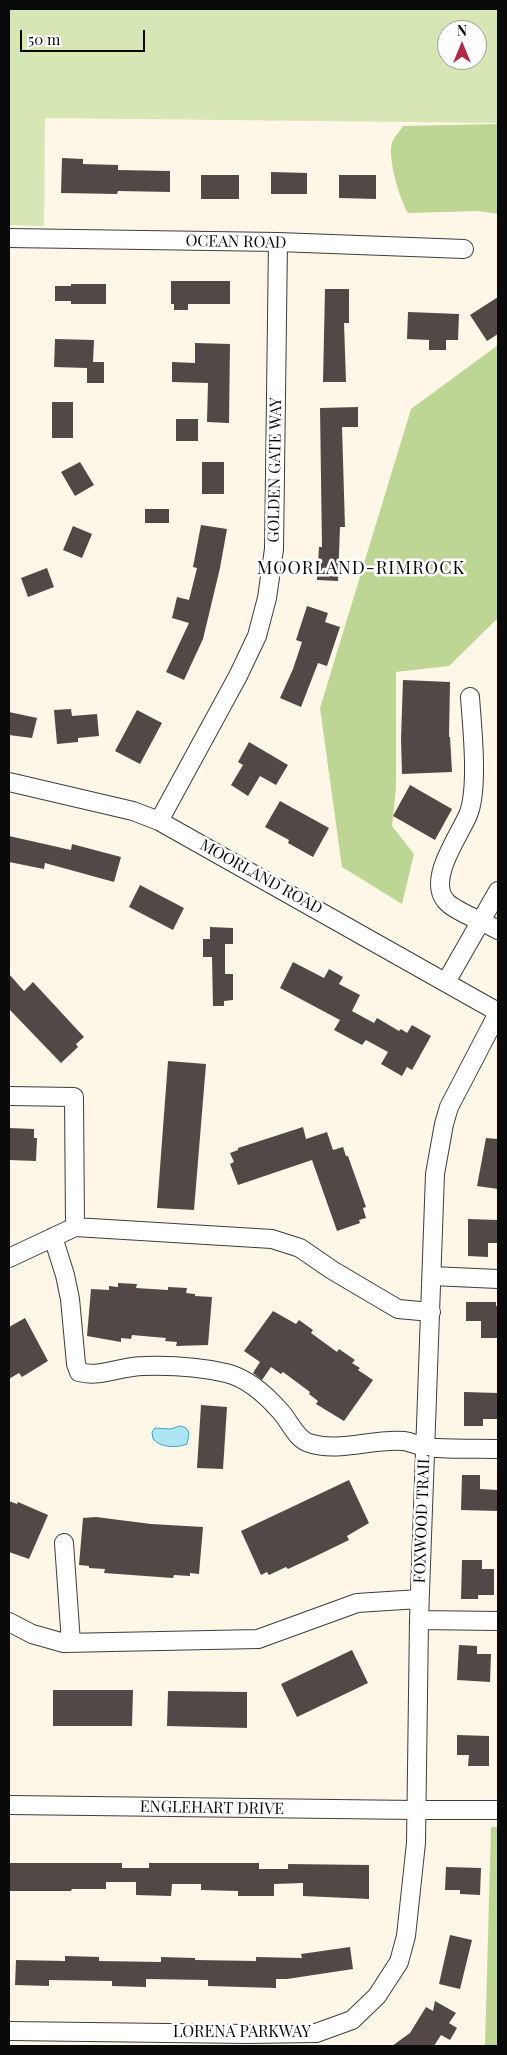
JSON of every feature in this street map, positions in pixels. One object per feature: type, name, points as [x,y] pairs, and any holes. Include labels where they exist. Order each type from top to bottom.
[{"type":"street","name":"OCEAN ROAD","points":[[9,238],[278,242],[464,249]]},
{"type":"street","name":"GOLDEN GATE WAY","points":[[159,821],[238,676],[257,636],[267,598],[274,549],[278,242]]},
{"type":"street","points":[[470,697],[474,754],[472,798],[469,813],[449,853],[441,875],[440,892],[445,901],[454,908],[482,920],[498,930]]},
{"type":"street","name":"MOORLAND ROAD","points":[[9,782],[133,811],[159,821],[498,1012]]},
{"type":"street","points":[[446,982],[498,891]]},
{"type":"street","name":"FOXWOOD TRAIL","points":[[352,2020],[377,1996],[399,1962],[407,1928],[416,1843],[419,1599],[431,1312],[434,1174],[444,1124],[450,1107],[468,1068],[498,1012]]},
{"type":"street","points":[[9,1096],[74,1097],[75,1227]]},
{"type":"street","points":[[9,1258],[75,1227],[272,1239],[300,1248],[332,1270],[398,1309],[431,1312]]},
{"type":"street","points":[[53,1237],[65,1275],[70,1299],[76,1364],[79,1372],[94,1374],[125,1367],[143,1366],[228,1373],[245,1379],[258,1390],[281,1412],[300,1437],[308,1443],[327,1446],[404,1441],[425,1447],[498,1449]]},
{"type":"street","points":[[432,1276],[498,1279]]},
{"type":"street","points":[[64,1543],[71,1643]]},
{"type":"street","points":[[9,1622],[32,1634],[71,1643],[258,1639],[356,1602],[419,1599]]},
{"type":"street","points":[[419,1620],[498,1620]]},
{"type":"street","name":"ENGLEHART DRIVE","points":[[9,1805],[498,1810]]},
{"type":"street","name":"LORENA PARKWAY","points":[[9,2031],[316,2033],[352,2020]]},
{"type":"green space","points":[[9,9],[498,9],[498,123],[45,118],[44,226],[9,225]]},
{"type":"green space","points":[[498,124],[498,214],[479,211],[408,213],[398,189],[391,158],[392,143],[403,126]]},
{"type":"green space","points":[[498,345],[498,618],[449,666],[396,672],[396,788],[392,826],[414,854],[402,904],[342,867],[320,708],[411,409]]},
{"type":"green space","points":[[491,1827],[498,1827],[498,2046],[485,2046]]},
{"type":"water","points":[[181,1426],[186,1428],[189,1433],[187,1444],[169,1446],[160,1444],[153,1439],[152,1432],[155,1428],[170,1429]]},
{"type":"building","points":[[62,158],[83,159],[83,164],[118,165],[118,170],[170,171],[170,192],[118,191],[117,194],[61,193]]},
{"type":"building","points":[[271,172],[307,173],[307,194],[271,194]]},
{"type":"building","points":[[201,175],[239,175],[239,199],[201,199]]},
{"type":"building","points":[[339,175],[376,175],[376,199],[339,198]]},
{"type":"building","points":[[171,281],[230,281],[230,304],[188,304],[188,310],[174,310],[174,304],[171,304]]},
{"type":"building","points":[[71,284],[106,284],[106,304],[71,304],[71,301],[55,301],[55,286],[71,286]]},
{"type":"building","points":[[325,289],[349,289],[349,323],[344,323],[346,382],[323,382]]},
{"type":"building","points":[[498,297],[498,334],[487,341],[470,315]]},
{"type":"building","points":[[408,312],[459,314],[458,340],[446,340],[446,350],[429,350],[429,340],[407,339]]},
{"type":"building","points":[[55,339],[94,340],[93,362],[104,362],[104,383],[87,383],[87,368],[54,367]]},
{"type":"building","points":[[195,343],[230,344],[229,423],[207,422],[208,383],[172,382],[172,362],[195,363]]},
{"type":"building","points":[[52,402],[73,402],[73,438],[52,438]]},
{"type":"building","points":[[358,407],[358,427],[342,427],[345,527],[340,527],[338,581],[317,580],[319,547],[322,547],[320,408]]},
{"type":"building","points":[[176,419],[198,419],[198,441],[176,441]]},
{"type":"building","points":[[80,462],[94,485],[75,496],[61,472]]},
{"type":"building","points":[[202,462],[224,462],[224,494],[202,494]]},
{"type":"building","points":[[145,509],[169,509],[169,523],[145,523]]},
{"type":"building","points":[[201,525],[227,529],[203,639],[184,680],[166,672],[189,623],[172,618],[177,597],[189,600],[197,568],[193,567]]},
{"type":"building","points":[[73,526],[92,534],[82,558],[63,550]]},
{"type":"building","points":[[47,568],[54,587],[28,597],[21,578]]},
{"type":"building","points":[[307,606],[328,613],[325,622],[340,627],[327,666],[318,663],[301,707],[280,698],[302,642],[296,640]]},
{"type":"building","points":[[403,680],[450,682],[449,737],[452,772],[402,774]]},
{"type":"building","points":[[71,709],[72,716],[97,714],[99,736],[78,738],[78,742],[57,744],[54,710]]},
{"type":"building","points":[[137,710],[162,723],[140,764],[115,751]]},
{"type":"building","points":[[9,712],[37,718],[32,738],[9,735]]},
{"type":"building","points":[[249,742],[288,765],[276,785],[260,776],[248,796],[231,785],[243,765],[238,762]]},
{"type":"building","points":[[410,785],[452,809],[435,840],[393,816]]},
{"type":"building","points":[[280,801],[329,828],[313,857],[288,843],[289,840],[265,827]]},
{"type":"building","points":[[9,836],[71,850],[72,844],[121,857],[114,882],[45,863],[44,869],[9,862]]},
{"type":"building","points":[[140,885],[184,908],[173,930],[129,907]]},
{"type":"building","points":[[210,927],[233,928],[233,944],[225,944],[225,974],[233,974],[233,1000],[224,1001],[224,1006],[213,1006],[212,957],[203,957],[203,939],[210,939]]},
{"type":"building","points":[[293,962],[324,978],[329,969],[343,977],[339,984],[360,995],[352,1011],[374,1023],[377,1018],[399,1031],[401,1029],[407,1033],[412,1025],[431,1036],[412,1070],[407,1067],[402,1076],[381,1064],[388,1052],[366,1040],[362,1045],[334,1030],[340,1020],[280,988]]},
{"type":"building","points":[[9,974],[24,991],[33,982],[84,1037],[76,1044],[78,1047],[61,1063],[9,1009]]},
{"type":"building","points":[[168,1061],[206,1064],[194,1210],[157,1208]]},
{"type":"building","points":[[303,1127],[306,1139],[327,1132],[333,1150],[343,1147],[366,1207],[363,1208],[366,1218],[359,1220],[360,1223],[337,1231],[312,1160],[238,1185],[230,1164],[234,1162],[230,1153],[238,1150],[238,1148]]},
{"type":"building","points":[[9,1128],[34,1129],[34,1138],[37,1138],[36,1161],[9,1160]]},
{"type":"building","points":[[486,1138],[498,1139],[498,1189],[477,1186]]},
{"type":"building","points":[[468,1219],[498,1220],[498,1243],[488,1243],[488,1257],[468,1256]]},
{"type":"building","points":[[118,1283],[137,1284],[136,1288],[168,1290],[168,1287],[187,1288],[186,1293],[195,1294],[195,1296],[212,1297],[208,1345],[176,1346],[177,1342],[165,1341],[166,1338],[132,1335],[131,1339],[121,1338],[121,1342],[87,1336],[91,1289],[109,1290],[109,1286],[118,1287]]},
{"type":"building","points":[[466,1302],[496,1302],[496,1306],[498,1306],[498,1338],[481,1338],[481,1321],[466,1321]]},
{"type":"building","points":[[273,1311],[296,1324],[299,1320],[313,1330],[311,1333],[337,1352],[339,1349],[355,1360],[352,1363],[360,1368],[358,1370],[373,1380],[344,1421],[316,1404],[318,1401],[309,1394],[310,1392],[283,1372],[281,1374],[271,1367],[262,1380],[253,1373],[260,1362],[244,1351]]},
{"type":"building","points":[[25,1318],[48,1361],[22,1377],[19,1373],[9,1379],[9,1327]]},
{"type":"building","points":[[464,1392],[498,1393],[497,1419],[483,1419],[483,1426],[464,1426]]},
{"type":"building","points":[[201,1405],[227,1407],[223,1469],[197,1468]]},
{"type":"building","points":[[462,1475],[480,1475],[480,1489],[498,1490],[498,1511],[461,1510]]},
{"type":"building","points":[[349,1480],[369,1523],[347,1536],[349,1540],[314,1557],[288,1569],[286,1567],[269,1575],[267,1572],[261,1575],[241,1531]]},
{"type":"building","points":[[9,1501],[17,1504],[18,1502],[48,1515],[29,1559],[9,1552]]},
{"type":"building","points":[[96,1517],[151,1524],[203,1527],[199,1574],[190,1573],[190,1576],[174,1575],[173,1578],[104,1573],[105,1569],[79,1565],[83,1518]]},
{"type":"building","points":[[462,1560],[482,1560],[482,1569],[494,1569],[494,1595],[478,1595],[478,1599],[461,1599]]},
{"type":"building","points":[[459,1645],[477,1646],[477,1654],[491,1654],[490,1682],[457,1680]]},
{"type":"building","points":[[352,1650],[368,1683],[297,1717],[281,1684]]},
{"type":"building","points":[[53,1690],[133,1690],[132,1726],[53,1726]]},
{"type":"building","points":[[168,1691],[247,1692],[247,1728],[167,1726]]},
{"type":"building","points":[[457,1735],[489,1736],[489,1766],[468,1766],[469,1755],[457,1755]]},
{"type":"building","points":[[9,1863],[122,1863],[122,1868],[149,1868],[149,1863],[259,1863],[259,1869],[288,1869],[288,1864],[369,1865],[369,1899],[303,1896],[303,1883],[274,1884],[274,1896],[238,1896],[238,1891],[201,1890],[201,1884],[172,1884],[171,1896],[136,1895],[136,1882],[106,1882],[106,1889],[9,1891]]},
{"type":"building","points":[[446,1867],[481,1868],[480,1895],[460,1894],[460,1890],[445,1890]]},
{"type":"building","points":[[450,1935],[472,1940],[460,1989],[439,1984]]},
{"type":"building","points":[[350,1947],[353,1969],[276,1979],[276,1988],[208,1986],[208,1980],[146,1979],[146,1987],[112,1986],[112,1981],[49,1980],[49,1986],[15,1985],[16,1960],[65,1961],[65,1956],[99,1957],[99,1961],[161,1962],[161,1957],[195,1958],[195,1960],[256,1961],[256,1957],[302,1958],[301,1954]]},
{"type":"building","points":[[435,2001],[456,2013],[449,2023],[457,2028],[450,2040],[441,2035],[434,2046],[392,2046],[410,2033],[426,2007],[433,2011]]},
{"type":"district","name":"MOORLAND-RIMROCK","points":[[361,568]]}]
